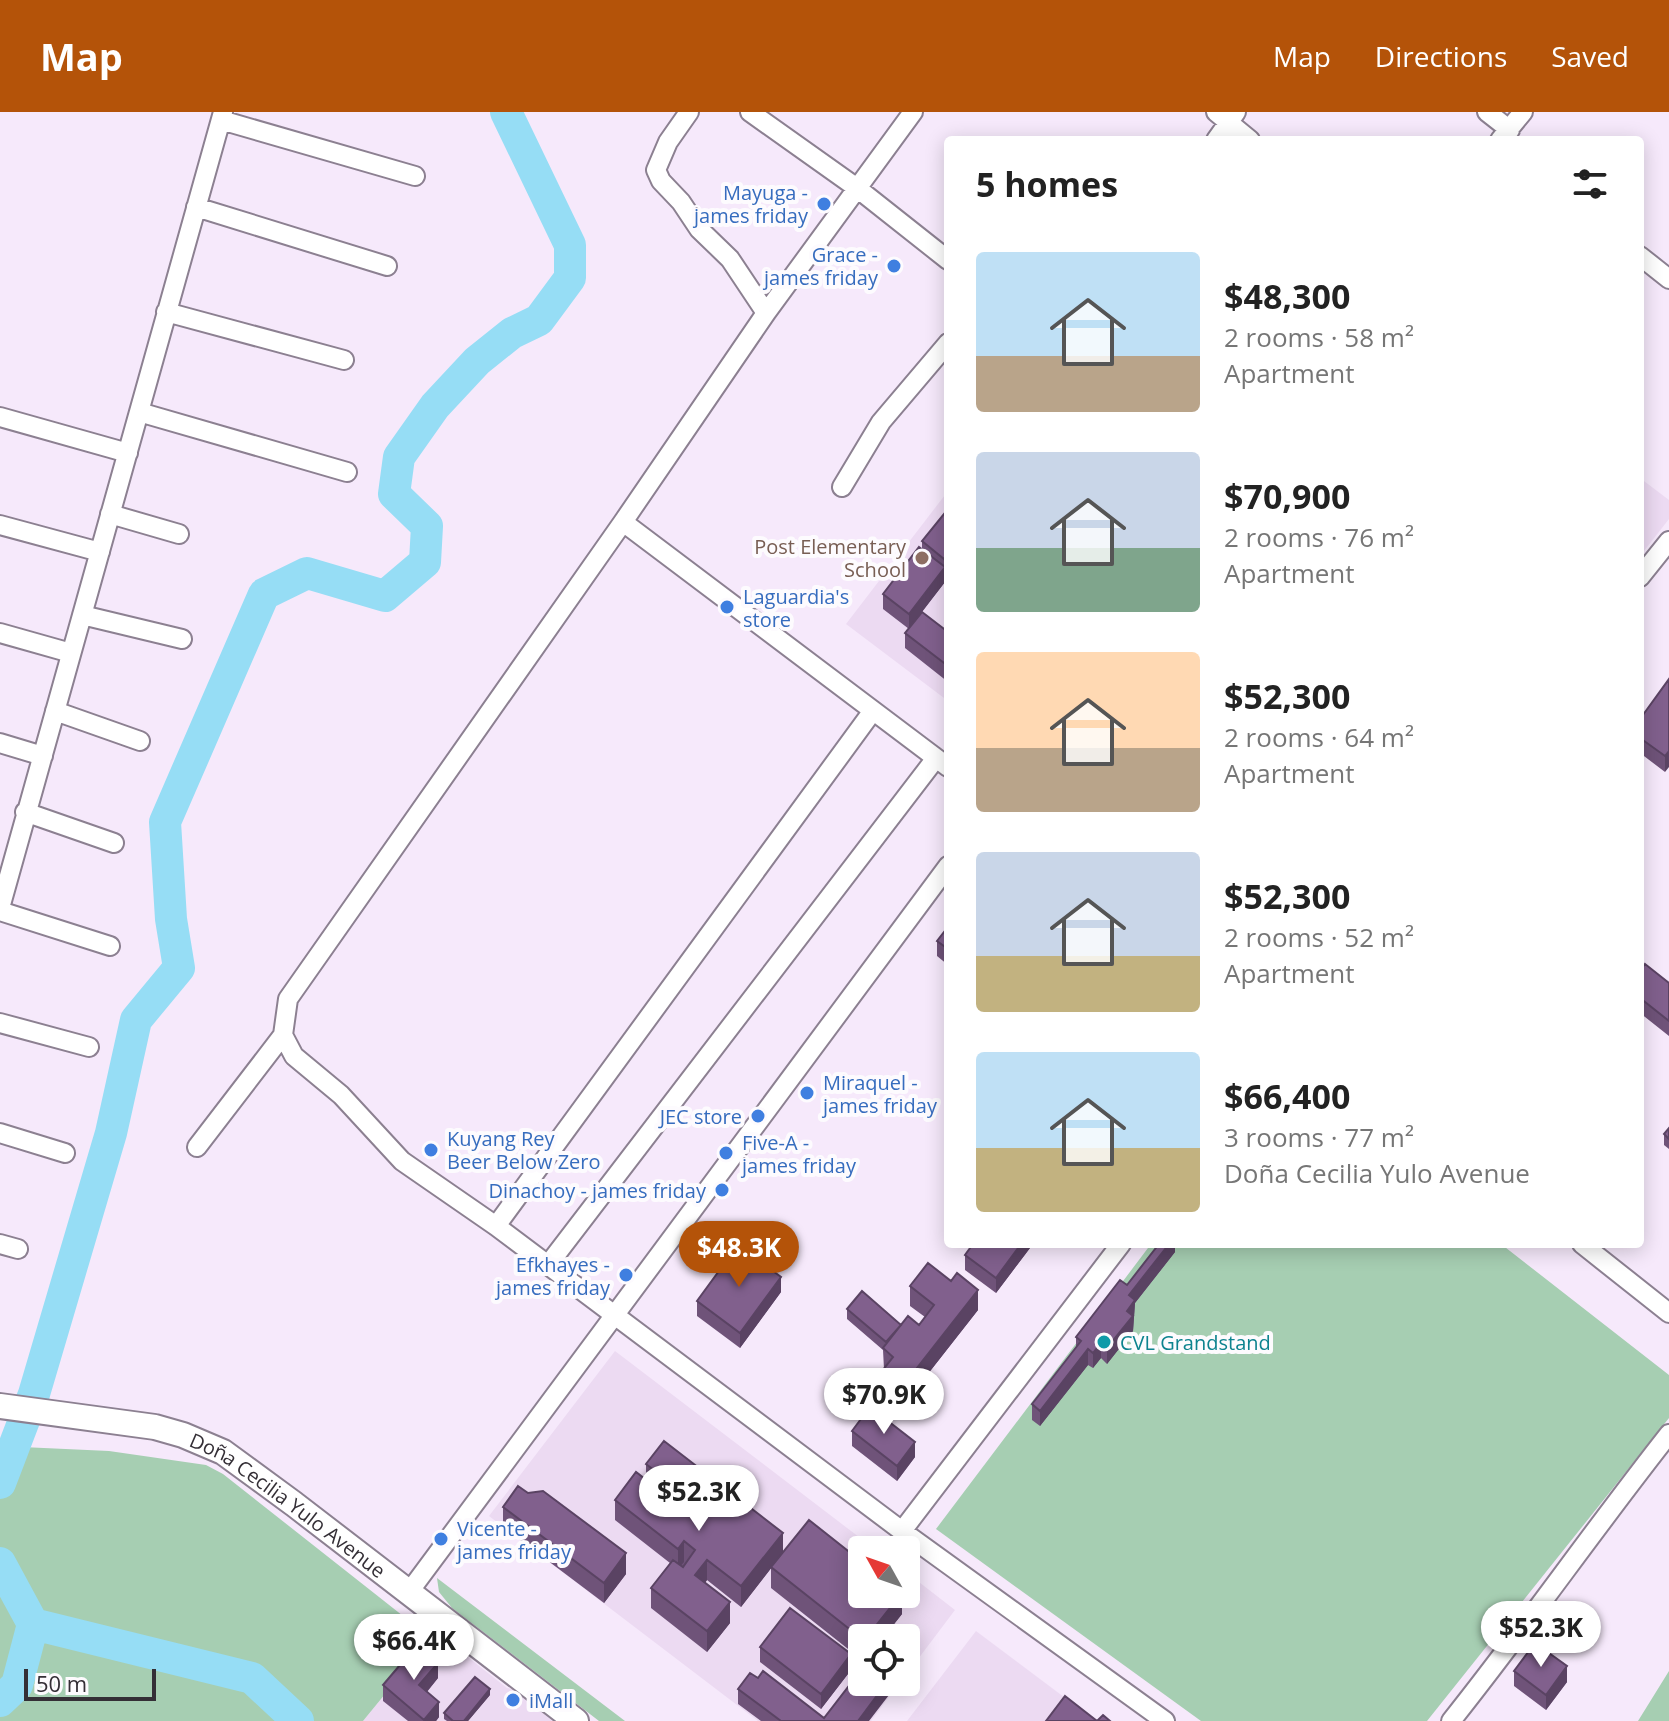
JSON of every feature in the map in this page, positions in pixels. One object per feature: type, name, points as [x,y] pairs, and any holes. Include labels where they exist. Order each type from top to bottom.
[{"type":"main road","name":"Doña Cecilia Yulo Avenue","points":[[3,1407],[155,1427],[223,1452],[576,1721]]},
{"type":"street","points":[[689,112],[668,142],[656,170],[661,181],[681,202],[699,229],[730,259],[766,313]]},
{"type":"street","points":[[750,112],[774,118],[944,257]]},
{"type":"street","points":[[197,1147],[283,1035],[288,999],[766,313],[913,112]]},
{"type":"street","points":[[1487,112],[1505,135],[1523,112]]},
{"type":"street","points":[[110,946],[0,910],[5,865],[43,756],[222,116],[415,176]]},
{"type":"street","points":[[1218,136],[1227,116],[1246,136]]},
{"type":"street","points":[[196,207],[387,266]]},
{"type":"street","points":[[1644,259],[1669,279]]},
{"type":"street","points":[[166,312],[344,360]]},
{"type":"street","points":[[842,487],[881,422],[944,348]]},
{"type":"street","points":[[139,412],[347,472]]},
{"type":"street","points":[[0,417],[128,453]]},
{"type":"street","points":[[110,514],[179,534]]},
{"type":"street","points":[[548,1265],[942,762],[623,522]]},
{"type":"street","points":[[0,525],[100,552]]},
{"type":"street","points":[[1644,572],[1669,541]]},
{"type":"street","points":[[82,615],[182,639]]},
{"type":"street","points":[[0,633],[71,653]]},
{"type":"street","points":[[55,711],[140,741]]},
{"type":"street","points":[[496,1226],[872,712]]},
{"type":"street","points":[[0,743],[43,756]]},
{"type":"street","points":[[25,812],[114,843]]},
{"type":"street","points":[[409,1592],[944,871]]},
{"type":"street","points":[[0,1023],[89,1047]]},
{"type":"street","points":[[283,1035],[294,1056],[341,1095],[402,1161],[496,1226],[902,1531],[1165,1721]]},
{"type":"street","points":[[0,1133],[65,1153]]},
{"type":"street","points":[[902,1531],[1118,1248]]},
{"type":"street","points":[[1587,1248],[1669,1313]]},
{"type":"street","points":[[1451,1721],[1518,1637],[1598,1524],[1669,1434]]},
{"type":"shaded area","points":[[1644,481],[1669,500],[1669,519],[1644,551]]},
{"type":"shaded area","name":"Post Elementary School","points":[[944,496],[944,698],[846,624]]},
{"type":"shaded area","points":[[615,1351],[858,1536],[848,1536],[848,1608],[920,1608],[920,1583],[955,1610],[920,1656],[920,1624],[848,1624],[848,1696],[890,1696],[871,1721],[758,1721],[489,1516]]},
{"type":"shaded area","points":[[976,1631],[1096,1721],[907,1721]]},
{"type":"shaded area","points":[[436,1632],[507,1688],[515,1689],[557,1721],[363,1721]]},
{"type":"green space","points":[[1148,1248],[1506,1248],[1669,1375],[1669,1418],[1427,1721],[1201,1721],[936,1529]]},
{"type":"green space","points":[[0,1442],[22,1447],[109,1451],[206,1465],[223,1474],[431,1638],[363,1721],[0,1721]]},
{"type":"green space","points":[[437,1578],[625,1721],[599,1721],[452,1608],[439,1592]]},
{"type":"green space","points":[[1669,1671],[1669,1721],[1638,1721]]},
{"type":"building","points":[[944,514],[944,559],[922,541]]},
{"type":"building","points":[[919,547],[944,566],[909,614],[883,594]]},
{"type":"building","points":[[922,612],[944,629],[944,663],[905,633]]},
{"type":"building","points":[[1669,679],[1669,751],[1665,756],[1644,741],[1644,713]]},
{"type":"building","points":[[944,932],[944,946],[937,941]]},
{"type":"building","points":[[1644,965],[1669,983],[1669,1021],[1644,1001]]},
{"type":"building","points":[[738,1245],[781,1277],[740,1333],[697,1301]]},
{"type":"building","points":[[970,1248],[1018,1248],[996,1278],[965,1255]]},
{"type":"building","points":[[1156,1248],[1166,1248],[1129,1295],[1135,1300],[1127,1311],[1133,1316],[1107,1348],[1101,1343],[1093,1353],[1088,1349],[1040,1411],[1032,1404],[1081,1341],[1076,1337],[1120,1280],[1127,1285]]},
{"type":"building","points":[[928,1263],[951,1281],[957,1273],[978,1290],[891,1401],[871,1385],[893,1357],[883,1348],[908,1316],[919,1325],[934,1305],[910,1286]]},
{"type":"building","points":[[862,1291],[901,1325],[886,1342],[847,1309]]},
{"type":"building","points":[[870,1407],[915,1442],[897,1466],[852,1431]]},
{"type":"building","points":[[664,1441],[783,1533],[741,1586],[707,1560],[695,1575],[730,1602],[707,1631],[651,1588],[673,1560],[683,1567],[695,1550],[684,1541],[678,1549],[615,1500],[636,1472],[699,1521],[707,1511],[646,1464]]},
{"type":"building","points":[[518,1486],[528,1493],[543,1491],[626,1553],[604,1583],[503,1507]]},
{"type":"building","points":[[809,1520],[848,1551],[848,1608],[890,1608],[877,1624],[848,1624],[848,1628],[771,1567]]},
{"type":"building","points":[[790,1608],[848,1652],[848,1658],[821,1694],[760,1647]]},
{"type":"building","points":[[1535,1643],[1567,1666],[1546,1695],[1514,1671]]},
{"type":"building","points":[[417,1645],[438,1663],[419,1685],[439,1702],[424,1720],[383,1685]]},
{"type":"building","points":[[763,1671],[824,1718],[848,1687],[848,1696],[877,1696],[858,1721],[781,1721],[738,1689],[750,1673],[758,1678]]},
{"type":"building","points":[[475,1677],[490,1689],[464,1721],[453,1721],[444,1713]]},
{"type":"building","points":[[1065,1696],[1097,1721],[1046,1721]]},
{"type":"waterway","points":[[0,1483],[34,1394],[111,1133],[136,1020],[179,968],[171,919],[165,822],[264,594],[307,573],[385,596],[425,562],[427,526],[394,494],[399,457],[435,406],[477,361],[512,333],[539,320],[570,278],[570,245],[506,112]]},
{"type":"waterway","points":[[0,1563],[33,1624],[252,1678],[298,1721]]},
{"type":"waterway","points":[[0,1701],[17,1685],[33,1624]]},
{"type":"place","name":"Mayuga - james friday","points":[[824,204]]},
{"type":"place","name":"Grace - james friday","points":[[894,266]]},
{"type":"place","name":"Post Elementary School","points":[[922,558]]},
{"type":"place","name":"Laguardia's store","points":[[727,607]]},
{"type":"place","name":"Miraquel - james friday","points":[[807,1093]]},
{"type":"place","name":"JEC store","points":[[758,1116]]},
{"type":"place","name":"Kuyang Rey Beer Below Zero","points":[[431,1150]]},
{"type":"place","name":"Five-A - james friday","points":[[726,1153]]},
{"type":"place","name":"Dinachoy - james friday","points":[[722,1190]]},
{"type":"place","name":"Efkhayes - james friday","points":[[626,1275]]},
{"type":"place","name":"CVL Grandstand","points":[[1104,1342]]},
{"type":"place","name":"Vicente - james friday","points":[[441,1539]]},
{"type":"place","name":"iMall","points":[[513,1700]]}]
